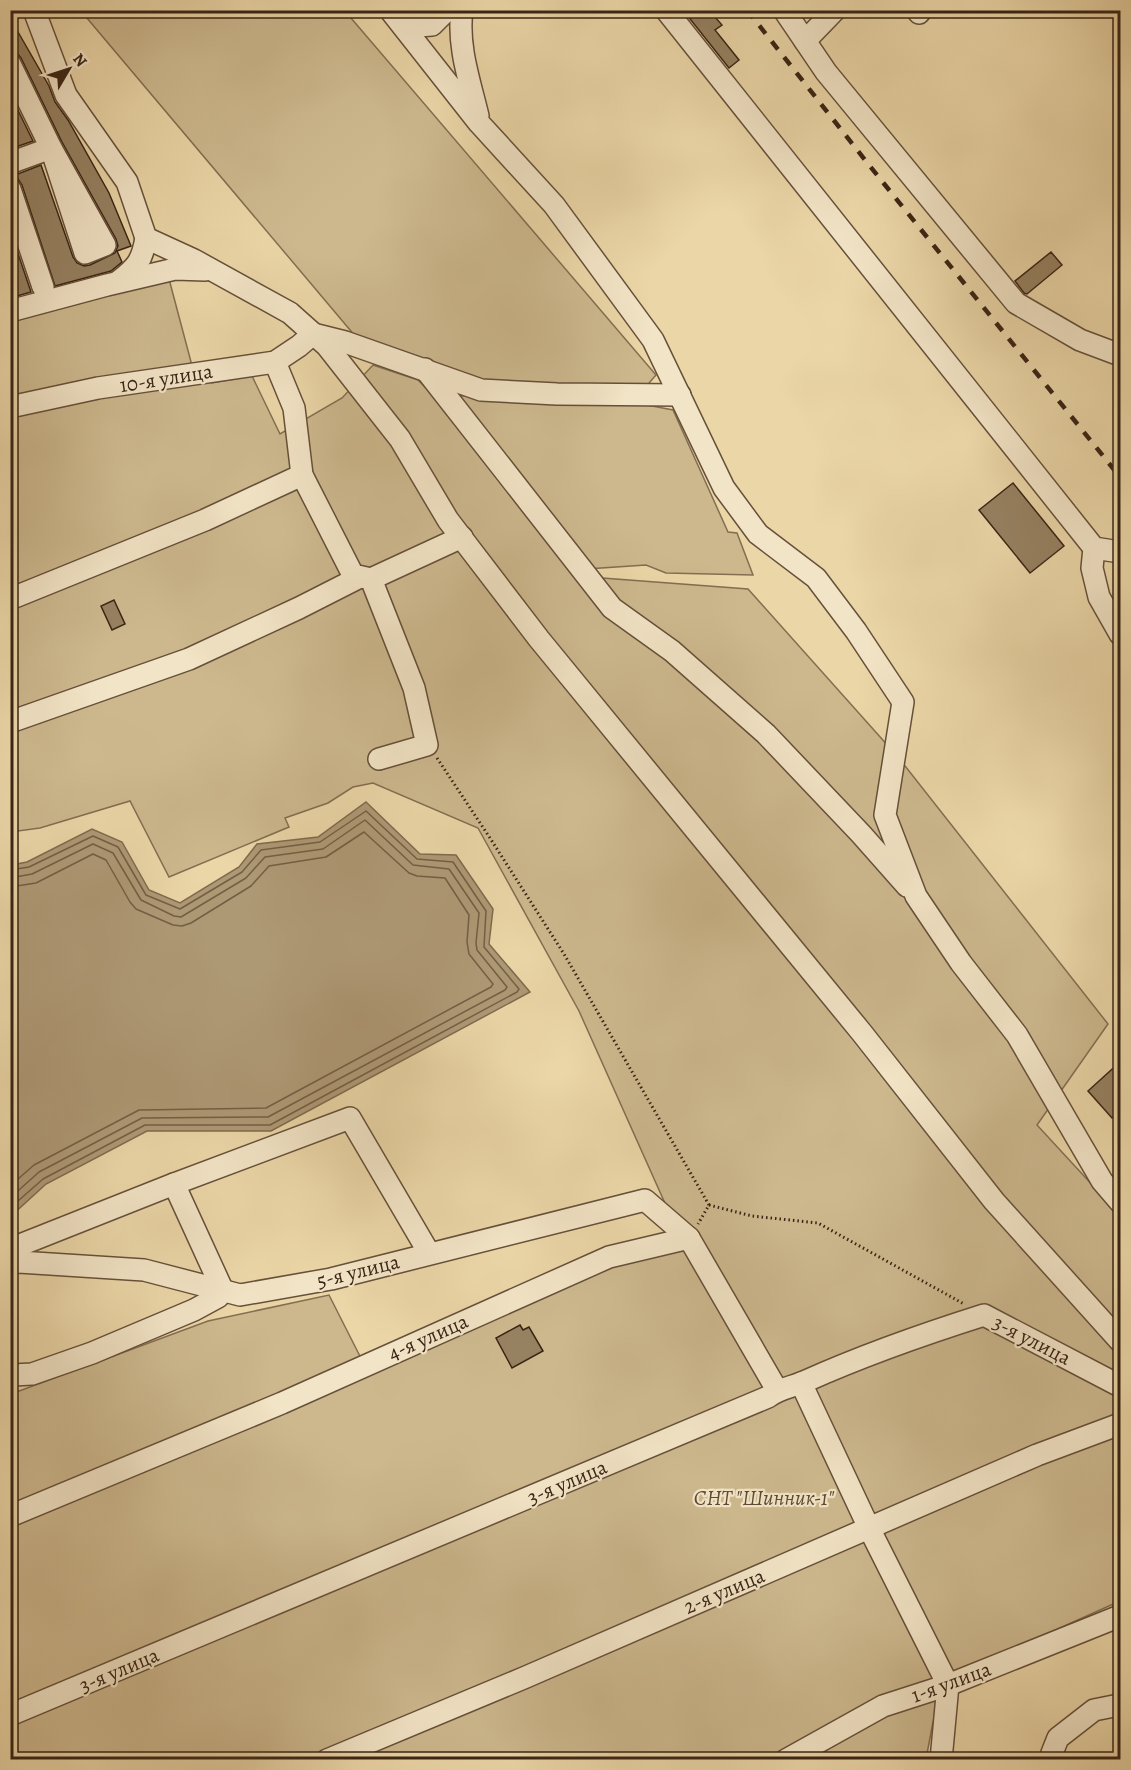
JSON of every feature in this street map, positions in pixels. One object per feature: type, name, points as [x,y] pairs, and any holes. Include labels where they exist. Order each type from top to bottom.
[{"type":"street","points":[[34,10],[66,95],[127,182],[146,238],[143,256],[134,269],[117,282]]},
{"type":"street","points":[[390,10],[479,123],[554,205],[593,256],[654,340],[724,488],[758,534],[816,578],[856,631],[903,702],[885,815],[916,896]]},
{"type":"street","points":[[404,27],[432,25],[447,10]]},
{"type":"street","points":[[462,10],[461,43],[479,123]]},
{"type":"street","points":[[666,10],[1094,548],[1120,552]]},
{"type":"street","points":[[784,10],[826,72],[1016,303],[1080,340],[1120,355]]},
{"type":"street","points":[[805,41],[835,10]]},
{"type":"street","points":[[10,64],[51,148],[10,163]]},
{"type":"street","points":[[10,189],[43,287]]},
{"type":"street","points":[[146,238],[212,270],[290,313],[327,346],[400,439],[448,520],[539,639],[862,1033],[994,1201],[1120,1341]]},
{"type":"street","points":[[10,312],[117,282],[175,269],[212,270]]},
{"type":"street","points":[[313,334],[345,342],[481,390],[557,394],[680,395]]},
{"type":"street","name":"10-я улица","points":[[10,407],[98,388],[275,362],[313,334]]},
{"type":"street","points":[[275,362],[294,408],[302,475],[353,575],[366,578]]},
{"type":"street","points":[[425,369],[612,608],[672,651],[766,734],[916,896],[961,963],[1017,1035],[1102,1181],[1120,1202]]},
{"type":"street","points":[[10,599],[205,520],[302,475]]},
{"type":"street","points":[[10,722],[189,659],[462,537]]},
{"type":"street","points":[[1094,548],[1092,567],[1100,597],[1120,634]]},
{"type":"street","points":[[366,578],[414,688],[427,745],[379,759]]},
{"type":"street","points":[[10,1249],[350,1118],[429,1253]]},
{"type":"street","points":[[10,1372],[13,1375],[32,1374],[92,1353],[194,1310],[218,1297],[223,1291],[174,1184]]},
{"type":"street","name":"5-я улица","points":[[10,1263],[144,1270],[240,1295],[331,1279],[645,1200],[689,1238]]},
{"type":"street","points":[[689,1238],[777,1390]]},
{"type":"street","name":"4-я улица","points":[[10,1516],[282,1403],[609,1257],[689,1238]]},
{"type":"street","name":"3-я улица","points":[[10,1715],[555,1488],[768,1397],[777,1390],[801,1383],[850,1361],[984,1315],[1120,1386]]},
{"type":"street","points":[[801,1383],[869,1528],[948,1685],[941,1760]]},
{"type":"street","name":"2-я улица","points":[[327,1760],[526,1677],[1037,1455],[1120,1424]]},
{"type":"street","name":"1-я улица","points":[[786,1760],[883,1706],[948,1685],[1120,1616]]},
{"type":"street","points":[[1053,1760],[1052,1753],[1058,1737],[1094,1710],[1114,1706],[1120,1708]]},
{"type":"path","points":[[425,738],[564,954],[709,1205],[752,1216],[818,1223],[984,1315]]},
{"type":"path","points":[[689,1238],[709,1205]]},
{"type":"green space","points":[[81,11],[345,11],[656,375],[637,397],[475,386],[372,356]]},
{"type":"green space","name":"СНТ \"Шинник-1\"","points":[[169,279],[195,377],[210,374],[212,383],[252,376],[280,434],[342,398],[373,365],[418,380],[437,399],[469,395],[647,405],[673,410],[728,532],[737,533],[753,575],[666,573],[646,565],[572,570],[576,576],[748,589],[898,757],[1108,1024],[1037,1125],[1120,1215],[1120,1601],[960,1673],[933,1722],[926,1759],[11,1759],[11,1394],[208,1321],[329,1295],[369,1374],[602,1265],[685,1248],[579,1011],[478,828],[373,783],[353,787],[328,803],[285,818],[289,827],[169,877],[130,801],[40,828],[11,832],[11,322]]},
{"type":"water","points":[[366,802],[420,854],[456,855],[493,909],[489,944],[530,992],[271,1131],[147,1131],[46,1184],[11,1216],[11,865],[27,862],[92,829],[122,842],[149,890],[180,903],[239,867],[257,844],[318,837]]},
{"type":"building","points":[[683,10],[709,10],[722,25],[715,30],[739,60],[729,68]]},
{"type":"building","points":[[10,18],[49,86],[55,102],[68,120],[109,193],[131,246],[117,251],[122,262],[111,271],[55,286],[22,185],[18,179],[10,177],[41,165],[77,263],[84,266],[90,265],[115,253],[118,246],[116,239],[62,142],[21,58],[17,53],[10,51]]},
{"type":"building","points":[[10,94],[33,141],[10,149]]},
{"type":"building","points":[[10,230],[31,292],[10,298]]},
{"type":"building","points":[[1051,252],[1062,265],[1027,294],[1024,293],[1015,281]]},
{"type":"building","points":[[1013,483],[1064,546],[1030,573],[979,510]]},
{"type":"building","points":[[114,600],[125,624],[112,630],[101,606]]},
{"type":"building","points":[[1120,1062],[1120,1111],[1112,1118],[1088,1091]]},
{"type":"building","points":[[520,1325],[523,1330],[529,1327],[543,1351],[512,1368],[496,1338]]},
{"type":"railway","points":[[747,10],[1120,477]]}]
